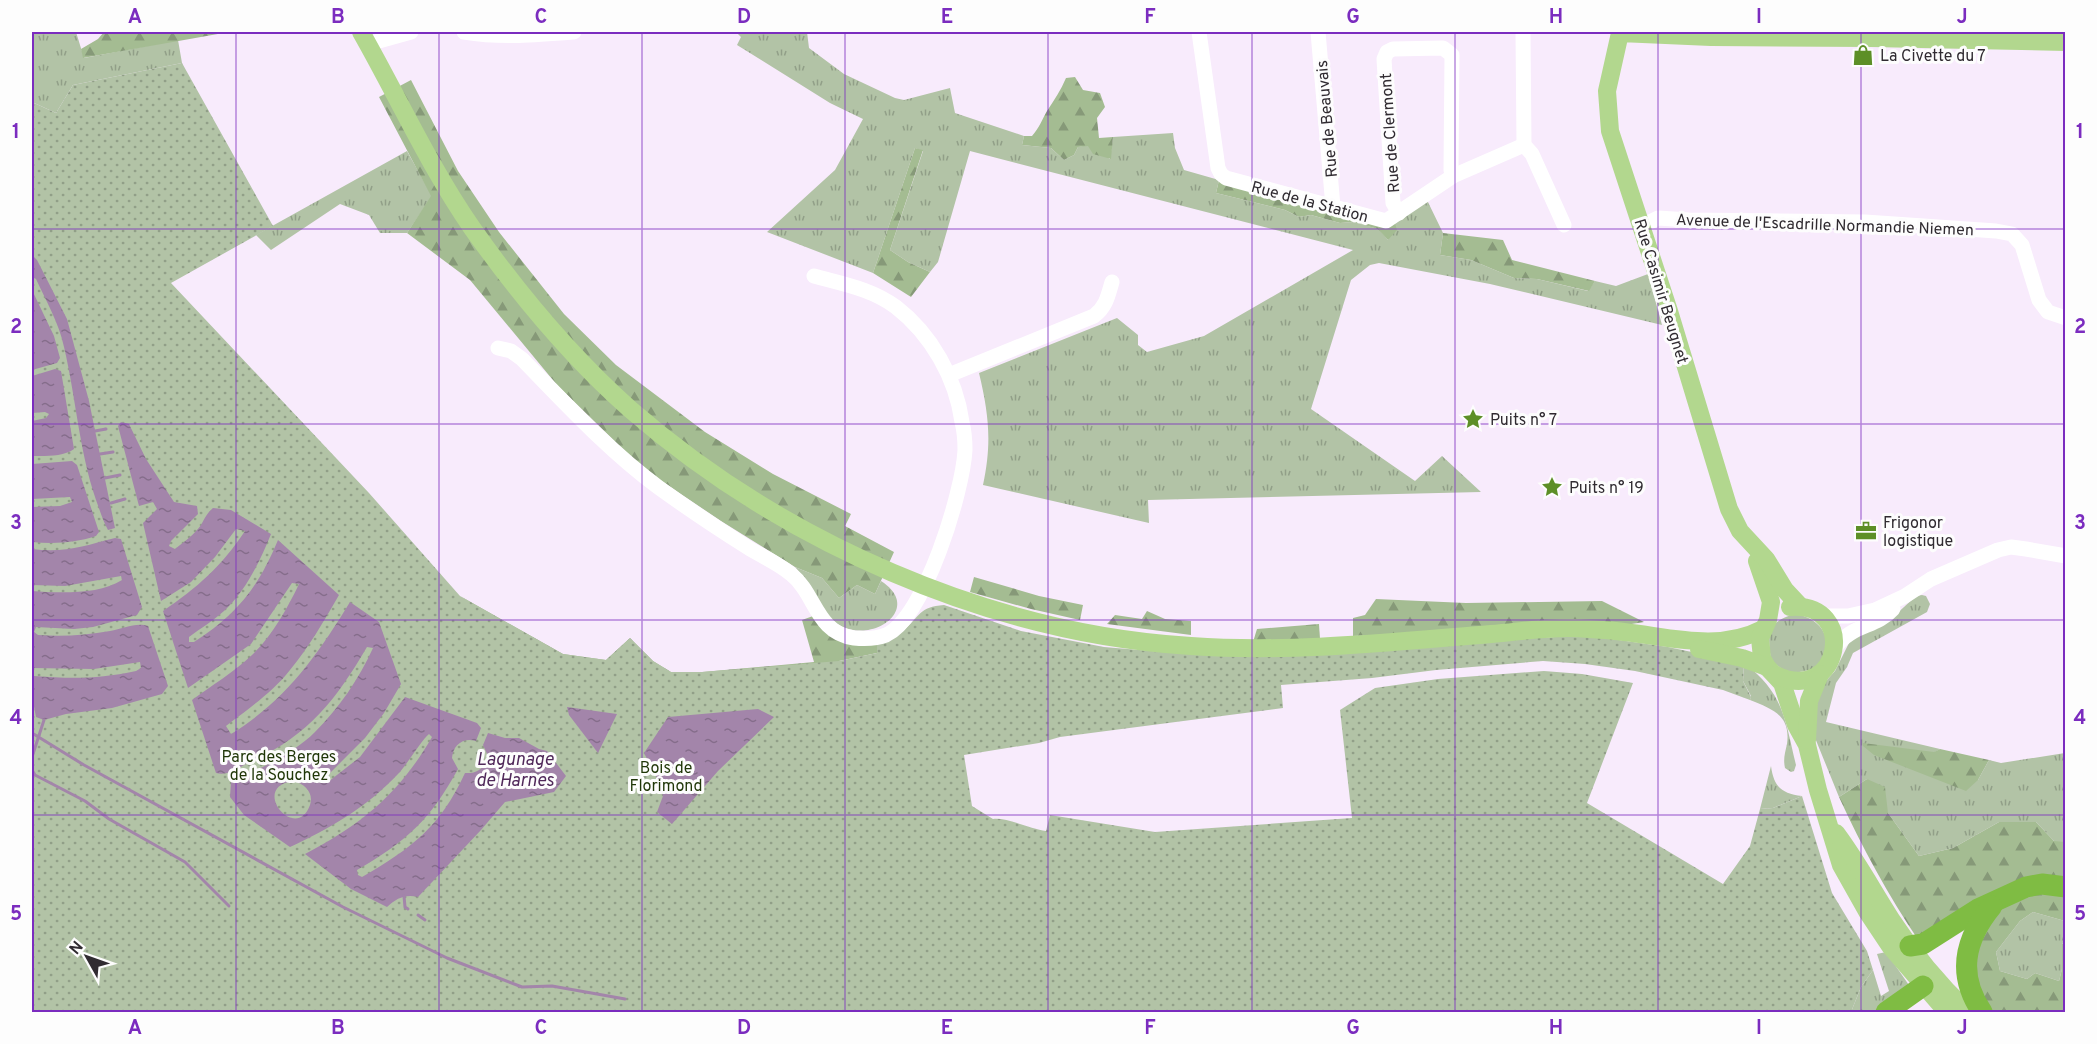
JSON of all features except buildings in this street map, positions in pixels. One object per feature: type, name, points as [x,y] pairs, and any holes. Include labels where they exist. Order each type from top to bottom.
[{"type":"highway","points":[[1916,954],[1923,944],[1978,909],[2026,886],[2042,884],[2066,886]]},
{"type":"highway","points":[[1982,1012],[1970,989],[1967,957],[1975,930],[1994,903]]},
{"type":"highway","points":[[1886,1012],[1923,986]]},
{"type":"main road","points":[[1616,32],[1711,38],[1871,35],[1956,36],[2066,42]]},
{"type":"main road","name":"Rue Casimir Beugnet","points":[[1616,32],[1608,84],[1610,131],[1729,509],[1749,543]]},
{"type":"main road","points":[[365,38],[442,182],[473,229],[554,332],[591,372],[631,410],[672,443],[757,502],[807,531],[880,567],[966,601],[1048,624],[1120,638],[1187,646],[1252,649],[1570,628],[1673,639],[1723,641],[1742,638],[1765,624],[1777,612],[1788,607],[1800,606],[1823,616],[1834,636],[1835,648],[1827,667],[1820,674],[1809,680],[1798,682],[1786,680],[1742,658],[1694,648],[1673,639]]},
{"type":"main road","points":[[1749,543],[1766,559],[1785,590],[1800,606]]},
{"type":"main road","points":[[1749,543],[1771,596],[1760,648],[1772,671],[1782,683],[1796,725],[1807,745]]},
{"type":"main road","points":[[1820,674],[1809,701],[1807,745],[1841,865],[1879,929],[1923,986],[1947,1012]]},
{"type":"main road","points":[[1828,822],[1916,954],[1968,1012]]},
{"type":"main road","points":[[1879,929],[1897,944],[1916,954],[1924,979],[1923,986]]},
{"type":"street","points":[[365,38],[411,32]]},
{"type":"street","points":[[464,32],[516,36],[574,32]]},
{"type":"street","name":"Rue de la Station","points":[[1199,32],[1221,174],[1226,178],[1386,221],[1399,213]]},
{"type":"street","name":"Rue de Beauvais","points":[[1318,32],[1333,207]]},
{"type":"street","points":[[1523,32],[1524,145],[1532,154],[1564,225]]},
{"type":"street","name":"Rue de Clermont","points":[[1399,213],[1393,203],[1384,59],[1387,52],[1393,49],[1443,48],[1452,55],[1451,170],[1453,176]]},
{"type":"street","points":[[1399,213],[1453,176],[1524,145]]},
{"type":"street","name":"Avenue de l'Escadrille Normandie Niemen","points":[[1641,226],[1658,218],[1865,222],[2012,234],[2022,245],[2039,300],[2048,312],[2066,318]]},
{"type":"street","points":[[498,348],[511,351],[522,358],[588,427],[656,485],[716,528],[792,574],[806,591],[817,614],[837,633],[873,639],[888,634],[915,604],[939,555],[958,488],[965,449],[962,421],[957,395],[932,345],[896,307],[866,290],[814,276]]},
{"type":"street","points":[[949,375],[1094,316],[1101,311],[1107,301],[1112,282]]},
{"type":"street","points":[[1823,616],[1858,615],[1875,610],[1905,596],[1931,579],[1998,550],[2019,548],[2066,556]]},
{"type":"street","points":[[1835,648],[1842,637],[1889,614],[1905,596]]},
{"type":"green space","points":[[32,32],[76,32],[84,58],[178,40],[182,63],[73,85],[56,113],[32,102]]},
{"type":"green space","points":[[104,32],[229,32],[83,58],[81,49],[98,39]]},
{"type":"green space","points":[[736,32],[807,32],[809,48],[844,74],[904,100],[950,88],[955,113],[1024,136],[1022,145],[1051,148],[1064,160],[1074,155],[1078,147],[1088,145],[1110,159],[1113,137],[1173,133],[1175,148],[1184,170],[1219,180],[1216,193],[1285,210],[1299,217],[1311,215],[1340,223],[1353,222],[1379,229],[1388,240],[1394,220],[1426,198],[1443,233],[1440,255],[1471,260],[1514,278],[1537,279],[1588,291],[1595,281],[1616,286],[1648,274],[1662,325],[1490,284],[1379,263],[1370,265],[1351,280],[1311,409],[1415,481],[1442,456],[1481,492],[1148,500],[1149,523],[983,485],[988,456],[988,429],[979,373],[1117,318],[1138,335],[1138,345],[1147,352],[1204,336],[1353,250],[970,151],[938,262],[930,272],[908,262],[890,250],[923,151],[915,148],[873,273],[767,232],[835,170],[863,119],[830,103],[737,45],[741,37]]},
{"type":"green space","name":"Parc des Berges de la Souchez","points":[[182,63],[273,226],[171,283],[369,493],[460,596],[563,654],[606,660],[630,638],[653,661],[671,672],[702,672],[839,661],[877,653],[877,644],[904,630],[925,610],[944,605],[1021,631],[1104,647],[1187,654],[1598,637],[1668,647],[1744,663],[1743,681],[1751,697],[1750,700],[1723,690],[1635,671],[1543,661],[1281,685],[1283,708],[1060,737],[1039,743],[964,755],[972,806],[993,819],[1046,831],[1050,815],[1155,832],[1352,818],[1340,710],[1375,688],[1438,679],[1544,671],[1582,674],[1633,683],[1587,803],[1723,884],[1750,846],[1760,809],[1773,808],[1802,796],[1832,893],[1867,951],[1873,970],[1861,987],[1851,1012],[32,1012],[32,102],[56,113],[73,85]]},
{"type":"green space","points":[[1075,77],[1083,90],[1100,93],[1105,107],[1097,118],[1099,138],[1113,137],[1111,159],[1093,154],[1088,146],[1078,147],[1074,155],[1064,160],[1051,148],[1022,145],[1024,136],[1032,136],[1037,130],[1066,78]]},
{"type":"green space","points":[[411,80],[458,171],[499,232],[564,314],[616,365],[705,432],[773,474],[851,514],[845,526],[894,552],[875,594],[857,585],[839,598],[822,578],[795,567],[660,480],[631,457],[557,385],[470,280],[407,233],[431,196],[379,97]]},
{"type":"green space","points":[[915,148],[923,150],[890,250],[908,262],[930,272],[911,297],[873,273]]},
{"type":"green space","points":[[407,151],[432,196],[407,233],[380,233],[369,215],[340,204],[271,250],[256,235]]},
{"type":"green space","points":[[1219,180],[1394,220],[1397,230],[1388,240],[1378,229],[1353,222],[1340,223],[1311,215],[1299,217],[1285,210],[1216,193]]},
{"type":"green space","points":[[1443,233],[1503,240],[1512,260],[1595,281],[1589,291],[1537,279],[1514,278],[1471,260],[1440,255]]},
{"type":"green space","points":[[795,567],[822,578],[839,598],[857,585],[875,594],[881,581],[893,592],[897,603],[895,613],[888,622],[877,628],[850,629],[836,623]]},
{"type":"green space","points":[[974,577],[1039,596],[1083,605],[1080,620],[970,592]]},
{"type":"green space","points":[[460,596],[563,654],[606,660],[630,638],[653,661],[671,672],[702,672],[814,662],[802,620],[813,616],[877,644],[877,653],[839,661],[832,678],[589,680]]},
{"type":"green space","points":[[1916,596],[1926,596],[1930,604],[1927,612],[1853,653],[1836,683],[1826,722],[1940,749],[1935,752],[1978,780],[1989,760],[2001,763],[2065,753],[2065,842],[2055,842],[2036,822],[1999,822],[1953,848],[1919,856],[1867,779],[1839,797],[1811,728],[1815,704],[1851,639],[1892,618]]},
{"type":"green space","points":[[1376,599],[1466,603],[1602,601],[1644,622],[1619,626],[1353,636],[1353,618],[1365,615]]},
{"type":"green space","points":[[1147,611],[1165,619],[1191,621],[1191,635],[1107,624],[1115,615],[1142,619]]},
{"type":"green space","points":[[1794,614],[1814,621],[1823,632],[1827,645],[1825,655],[1815,669],[1789,674],[1771,661],[1769,637],[1773,626],[1778,621]]},
{"type":"green space","points":[[1319,624],[1320,639],[1253,642],[1257,629]]},
{"type":"green space","points":[[1744,663],[1767,685],[1781,708],[1789,734],[1796,765],[1794,771],[1791,772],[1785,768],[1786,726],[1778,714],[1750,700],[1751,696],[1743,681]]},
{"type":"green space","points":[[1863,743],[1934,752],[1940,749],[1989,760],[1978,780],[1966,791],[1874,755],[1863,746]]},
{"type":"green space","points":[[1771,766],[1774,780],[1780,788],[1802,796],[1773,808],[1760,809]]},
{"type":"green space","points":[[1867,779],[1885,787],[1888,813],[1919,856],[1953,848],[1999,822],[2036,822],[2054,841],[2065,842],[2065,881],[1919,941],[1876,870],[1839,797]]},
{"type":"green space","points":[[2065,892],[2065,921],[2033,912],[2020,921],[1996,952],[2000,971],[2027,979],[2035,973],[2059,981],[2062,969],[2062,944],[2065,941],[2065,1012],[1992,1012],[1983,1001],[1974,967],[1976,946],[1993,914],[2025,893]]},
{"type":"green space","points":[[2033,912],[2065,921],[2065,941],[2062,944],[2062,969],[2059,981],[2035,973],[2027,979],[2000,971],[1996,952],[2020,921]]},
{"type":"green space","points":[[1886,952],[1911,988],[1879,1012],[1851,1012],[1861,987],[1873,970],[1881,996],[1889,991],[1877,954]]},
{"type":"water","points":[[32,255],[37,260],[67,319],[89,401],[115,528],[108,530],[90,481],[62,338],[36,279],[32,277]]},
{"type":"water","points":[[32,290],[54,336],[60,358],[57,363],[32,370],[33,325]]},
{"type":"water","points":[[55,369],[61,371],[74,449],[59,455],[32,456],[32,421],[46,418],[49,414],[32,413],[32,376]]},
{"type":"water","name":"Lagunage de Harnes","points":[[121,422],[129,424],[146,459],[174,502],[197,506],[198,514],[171,541],[169,546],[175,549],[189,538],[213,508],[231,510],[271,534],[246,585],[220,615],[189,637],[189,642],[194,642],[209,632],[245,598],[262,572],[278,540],[339,595],[310,643],[283,678],[260,700],[226,726],[231,734],[268,707],[284,692],[312,659],[350,602],[379,622],[401,684],[384,713],[365,738],[327,776],[328,782],[360,757],[405,697],[477,723],[481,728],[476,741],[463,741],[454,749],[452,758],[458,769],[427,816],[404,839],[357,870],[358,875],[362,877],[396,856],[435,822],[465,773],[477,771],[485,764],[488,756],[483,745],[488,733],[505,738],[519,738],[547,751],[566,776],[554,792],[505,802],[418,897],[401,898],[387,907],[351,889],[305,854],[344,831],[378,806],[419,757],[432,737],[429,734],[402,770],[374,797],[334,824],[290,847],[244,815],[230,797],[231,782],[286,754],[315,732],[348,693],[373,648],[367,647],[330,702],[302,730],[267,754],[235,770],[224,774],[216,773],[192,700],[238,667],[259,648],[278,622],[299,584],[292,583],[251,644],[188,688],[163,611],[208,576],[245,531],[236,529],[215,557],[191,582],[161,601],[143,523],[157,509],[153,502],[139,506],[118,426]],"holes":[[[298,782],[308,790],[311,801],[303,815],[295,818],[287,816],[280,810],[275,801],[275,792],[281,785]]]},
{"type":"water","points":[[72,461],[77,465],[99,532],[96,536],[72,542],[32,542],[32,507],[60,506],[72,502],[70,497],[32,499],[32,464]]},
{"type":"water","points":[[115,538],[121,539],[142,607],[137,615],[93,627],[74,629],[36,627],[34,632],[38,635],[56,636],[92,634],[134,625],[148,626],[168,686],[162,694],[112,708],[66,714],[44,720],[36,717],[32,696],[34,676],[97,677],[122,674],[141,668],[140,662],[94,669],[32,668],[32,591],[90,591],[113,585],[122,580],[121,576],[65,586],[32,585],[32,549],[65,549]]},
{"type":"water","points":[[567,707],[617,714],[598,753],[569,715]]},
{"type":"water","points":[[758,709],[774,717],[718,771],[672,824],[657,812],[663,796],[659,782],[644,753],[668,717]]},
{"type":"waterway","points":[[95,431],[106,429]]},
{"type":"waterway","points":[[100,454],[113,452]]},
{"type":"waterway","points":[[105,478],[120,475]]},
{"type":"waterway","points":[[111,503],[125,499]]},
{"type":"waterway","points":[[32,757],[44,720]]},
{"type":"waterway","points":[[32,733],[84,765],[343,907],[447,958],[522,987],[552,986],[625,999]]},
{"type":"waterway","points":[[32,770],[35,775],[85,801],[109,819],[185,862],[229,906]]},
{"type":"waterway","points":[[404,896],[405,907],[408,909]]},
{"type":"waterway","points":[[418,915],[425,920]]},
{"type":"place","name":"La Civette du 7","points":[[1863,55]]},
{"type":"place","name":"Puits n° 7","points":[[1473,419]]},
{"type":"place","name":"Puits n° 19","points":[[1552,487]]},
{"type":"place","name":"Frigonor logistique","points":[[1866,531]]},
{"type":"park label","name":"Bois de Florimond","points":[[666,776]]}]
